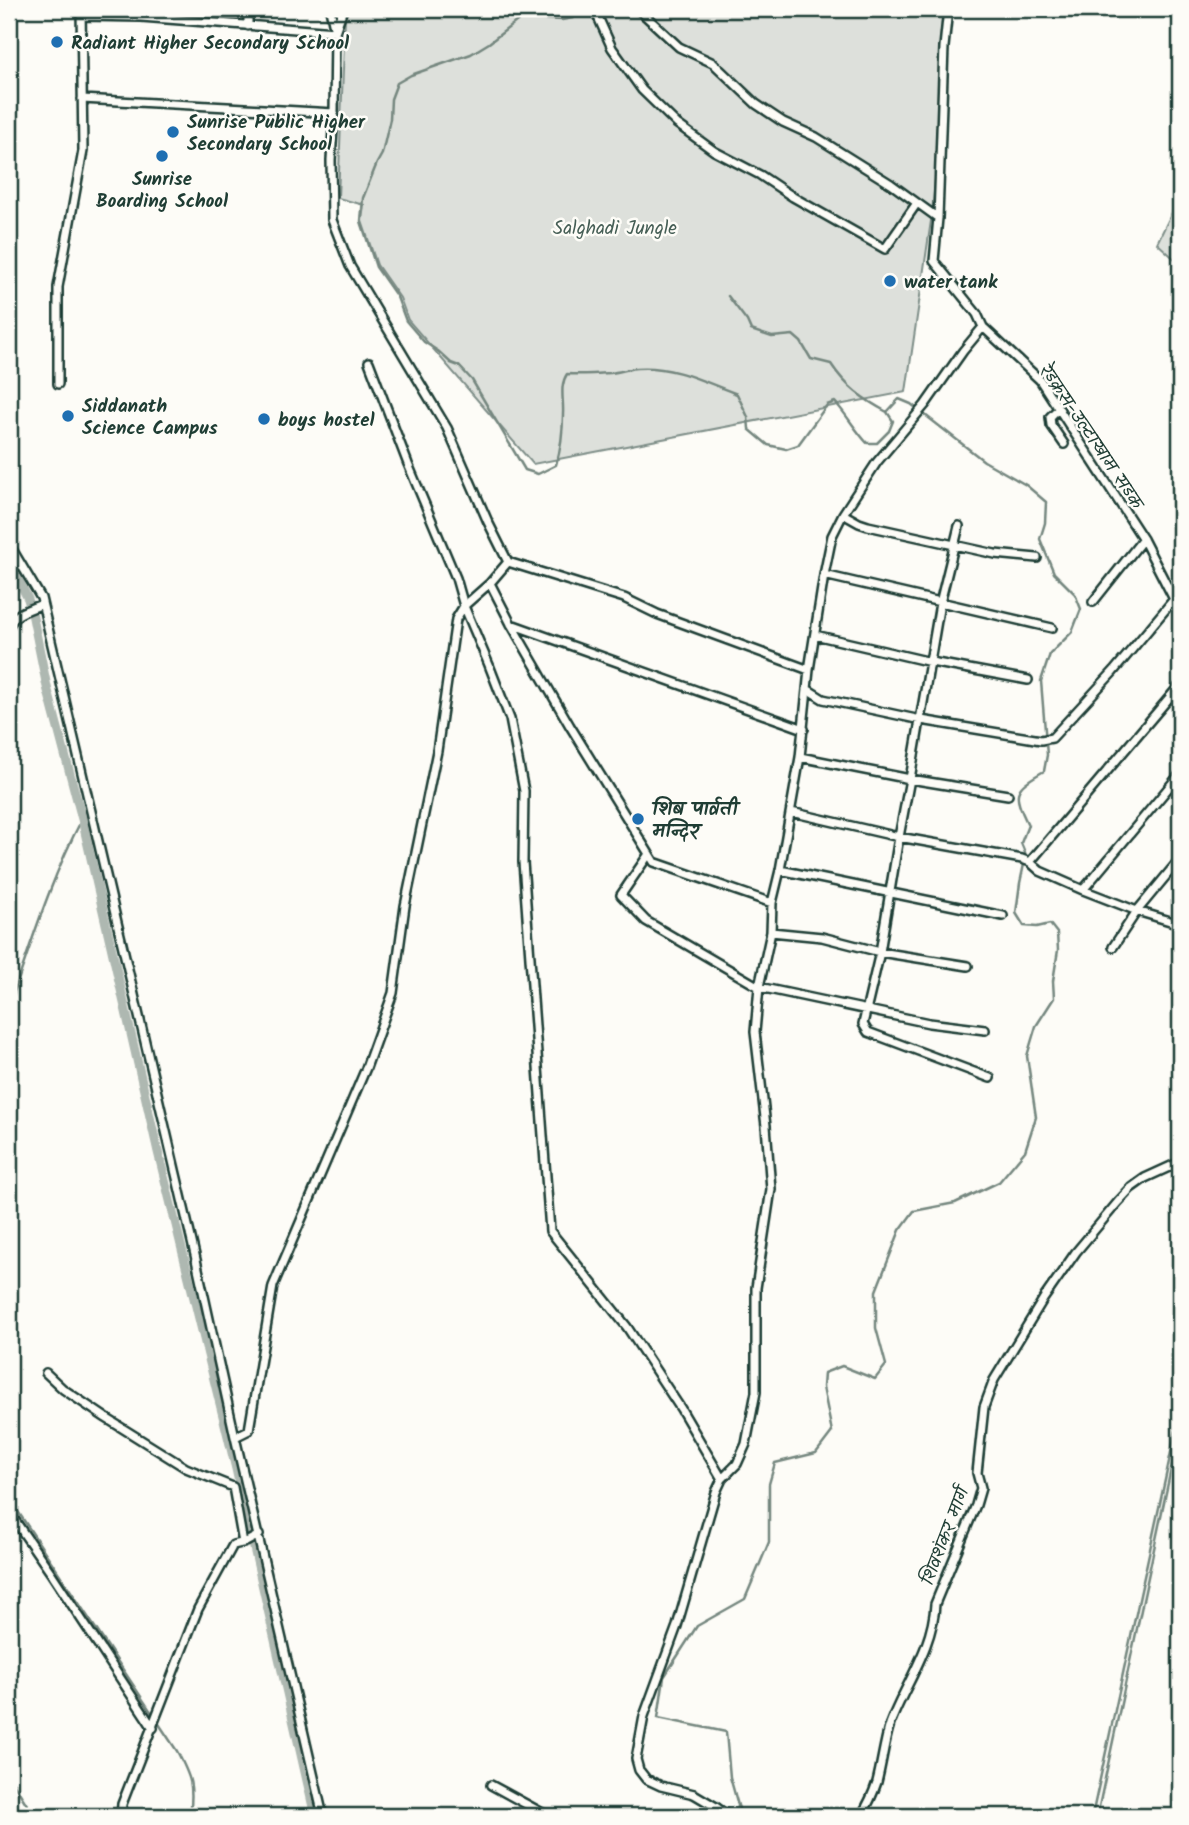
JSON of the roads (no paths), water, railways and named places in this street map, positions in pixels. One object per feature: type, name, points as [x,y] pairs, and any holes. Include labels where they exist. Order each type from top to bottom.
[{"type":"street","points":[[160,9],[160,19]]},
{"type":"street","points":[[248,9],[248,26]]},
{"type":"street","points":[[330,9],[335,32],[332,220],[350,266],[447,428],[508,562],[624,598],[657,614],[809,670]]},
{"type":"street","points":[[335,32],[343,9]]},
{"type":"street","points":[[601,9],[597,17],[612,48],[642,90],[677,124],[714,151],[885,248],[917,203]]},
{"type":"street","points":[[638,9],[679,47],[713,63],[756,104],[783,122],[816,137],[891,184],[938,218]]},
{"type":"street","name":"रेडक्रस-उल्टाखाम सडक","points":[[948,9],[934,261],[976,314],[983,327],[1040,380],[1143,539],[1180,611]]},
{"type":"street","points":[[58,384],[58,287],[83,151],[81,12],[335,32]]},
{"type":"street","points":[[82,99],[334,113]]},
{"type":"street","points":[[727,1816],[694,1794],[661,1786],[646,1779],[639,1770],[636,1759],[645,1716],[677,1626],[716,1492],[722,1479],[737,1464],[746,1444],[756,1392],[756,1288],[771,1189],[755,1032],[759,987],[771,932],[772,903],[800,757],[809,670],[824,575],[832,536],[843,514],[877,463],[918,415],[983,327]]},
{"type":"street","points":[[369,362],[510,719],[524,791],[523,862],[550,1231],[627,1327],[681,1409],[722,1479]]},
{"type":"street","points":[[1060,410],[1050,417],[1051,425],[1063,444]]},
{"type":"street","points":[[843,514],[859,523],[954,545],[995,554],[1037,558]]},
{"type":"street","points":[[960,526],[940,603],[880,952],[863,1024],[868,1031],[990,1078]]},
{"type":"street","points":[[1093,602],[1143,539]]},
{"type":"street","points":[[9,544],[35,588],[40,605],[192,1241],[257,1536],[323,1816]]},
{"type":"street","points":[[235,1437],[248,1430],[273,1286],[366,1068],[393,993],[405,906],[437,751],[456,619],[464,606],[490,583],[508,562]]},
{"type":"street","points":[[824,575],[1052,628]]},
{"type":"street","points":[[490,583],[570,726],[654,862],[772,903]]},
{"type":"street","points":[[807,689],[823,699],[920,720],[1041,740],[1052,738],[1114,673],[1175,598]]},
{"type":"street","points":[[9,626],[11,620],[27,609],[40,605]]},
{"type":"street","points":[[511,624],[804,729]]},
{"type":"street","points":[[815,635],[930,662],[1028,680]]},
{"type":"street","points":[[1026,861],[1180,685]]},
{"type":"street","points":[[800,757],[1008,795]]},
{"type":"street","points":[[1083,890],[1180,774]]},
{"type":"street","points":[[791,812],[1026,861],[1040,871],[1083,890],[1180,924]]},
{"type":"street","points":[[649,854],[621,895],[646,921],[759,987],[929,1023],[985,1030]]},
{"type":"street","points":[[1113,947],[1137,911],[1180,859]]},
{"type":"street","points":[[780,870],[1003,916]]},
{"type":"street","points":[[771,932],[822,937],[880,952],[968,966]]},
{"type":"street","name":"शिवशंकर मार्ग","points":[[861,1816],[877,1782],[890,1726],[926,1647],[935,1604],[976,1505],[981,1488],[977,1473],[984,1407],[994,1380],[1044,1298],[1076,1252],[1118,1202],[1145,1178],[1180,1162]]},
{"type":"street","points":[[46,1373],[106,1418],[186,1468],[233,1487],[244,1543]]},
{"type":"street","points":[[9,1512],[154,1726]]},
{"type":"street","points":[[121,1816],[122,1804],[198,1609],[233,1545],[257,1536]]},
{"type":"street","points":[[491,1785],[548,1816]]},
{"type":"waterway","points":[[583,9],[573,18],[562,20],[521,18],[471,54],[411,75],[397,83],[391,99],[390,119],[382,154],[363,198],[361,221],[376,267],[397,297],[406,321],[424,342],[459,366],[472,380],[525,470],[538,474],[556,465],[562,433],[562,388],[567,374],[610,373],[650,368],[688,375],[737,394],[748,417],[749,429],[768,445],[786,449],[798,445],[827,405],[835,402],[867,443],[877,443],[889,431],[893,421],[887,412],[899,399],[911,404],[984,461],[1026,485],[1046,502],[1045,523],[1040,539],[1054,573],[1075,594],[1081,609],[1072,632],[1050,654],[1041,681],[1047,755],[1044,771],[1026,782],[1018,792],[1019,805],[1028,825],[1021,843],[1026,855],[1016,913],[1024,926],[1050,924],[1057,933],[1058,950],[1053,981],[1054,998],[1036,1026],[1027,1056],[1036,1117],[1025,1151],[999,1182],[955,1203],[914,1211],[900,1230],[876,1291],[876,1328],[886,1365],[875,1379],[842,1366],[824,1373],[823,1387],[832,1432],[816,1453],[775,1463],[769,1484],[769,1542],[745,1599],[697,1626],[664,1677],[658,1718],[726,1732],[730,1777],[741,1816]]},
{"type":"waterway","points":[[728,296],[751,330],[772,337],[793,335],[801,342],[811,359],[831,364],[856,392],[887,412]]},
{"type":"waterway","points":[[9,561],[32,613],[47,687],[82,819],[158,1152],[236,1469],[315,1816]]},
{"type":"waterway","points":[[9,1007],[51,888],[82,819]]},
{"type":"waterway","points":[[1092,1816],[1180,1411]]},
{"type":"waterway","points":[[1097,1816],[1180,1427]]},
{"type":"waterway","points":[[9,1498],[177,1751],[190,1782],[190,1816]]},
{"type":"waterway","points":[[9,1776],[34,1816]]},
{"type":"place","name":"Radiant Higher Secondary School","points":[[57,42]]},
{"type":"place","name":"Sunrise Public Higher Secondary School","points":[[173,132]]},
{"type":"place","name":"Sunrise Boarding School","points":[[162,156]]},
{"type":"place","name":"water tank","points":[[890,281]]},
{"type":"place","name":"Siddanath Science Campus","points":[[68,416]]},
{"type":"place","name":"boys hostel","points":[[264,419]]},
{"type":"place","name":"शिब पार्वती मन्दिर","points":[[638,819]]},
{"type":"park label","name":"Salghadi Jungle","points":[[615,227]]}]
